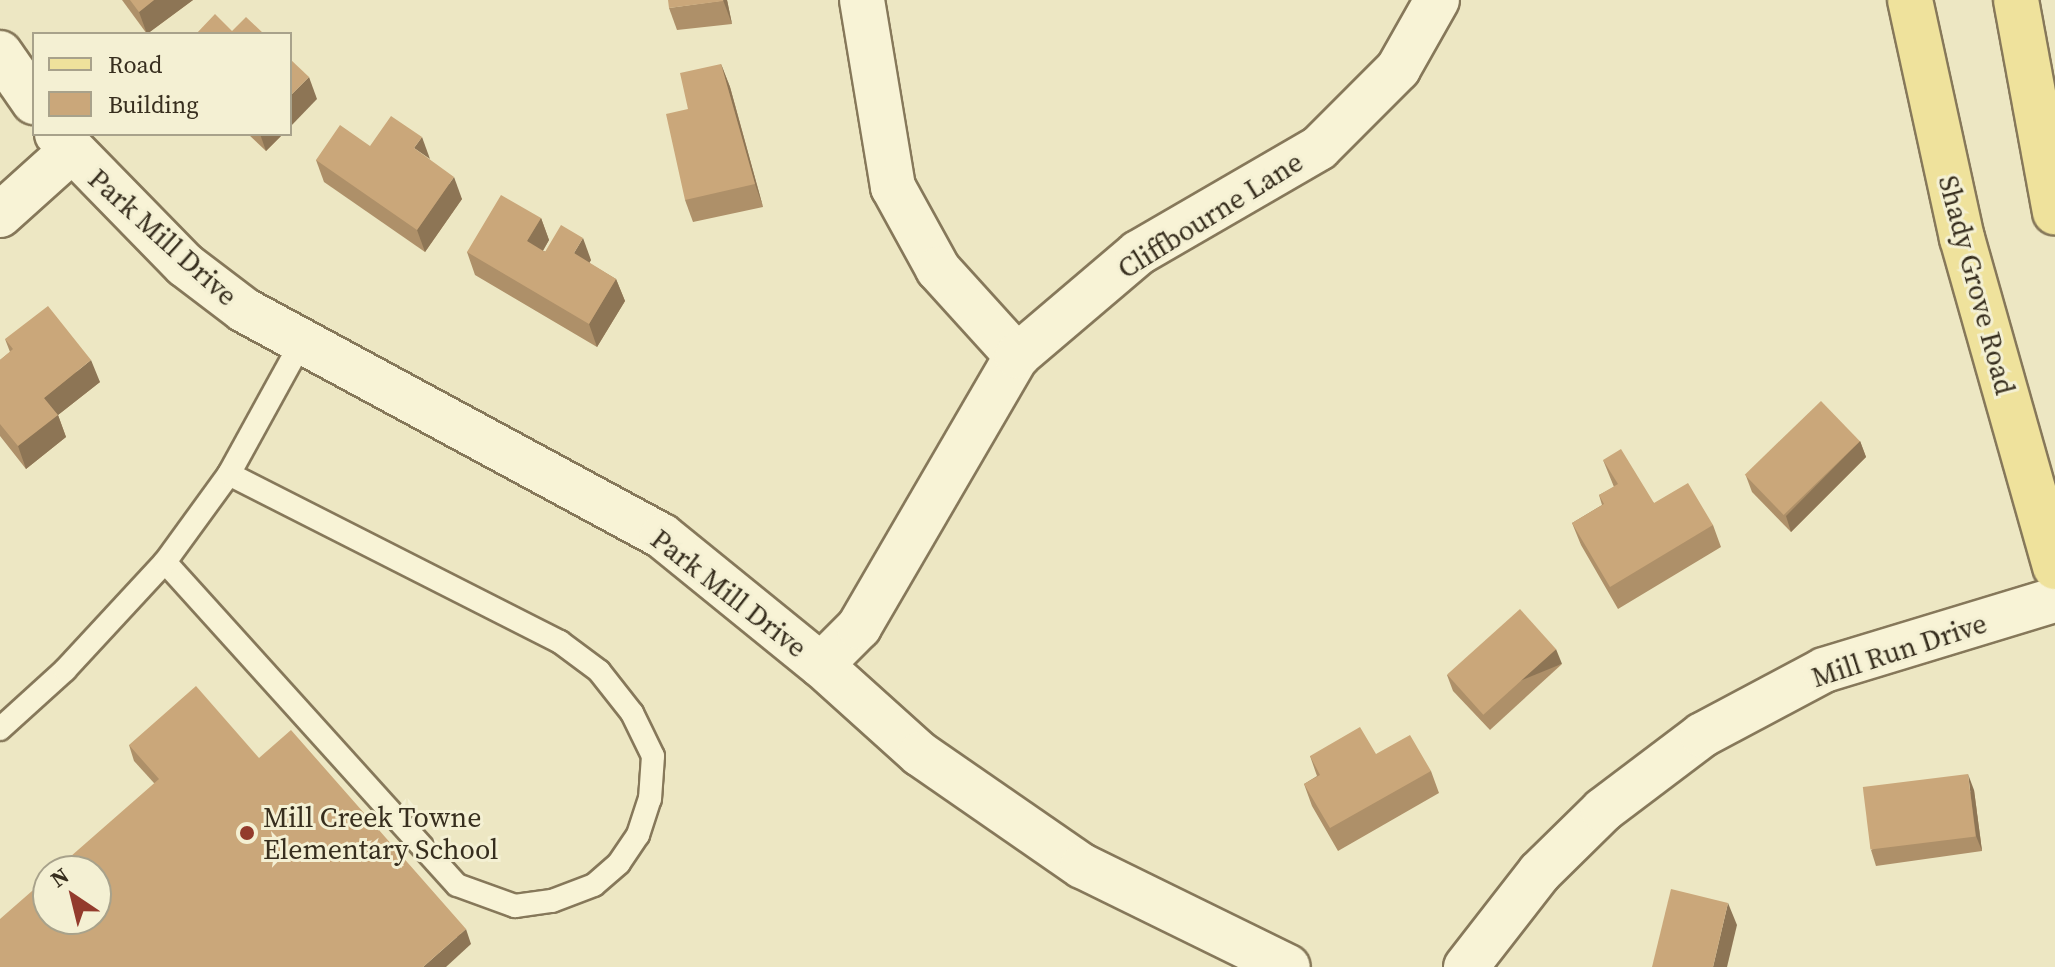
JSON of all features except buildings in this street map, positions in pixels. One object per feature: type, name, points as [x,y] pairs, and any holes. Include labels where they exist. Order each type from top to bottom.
[{"type":"main road","name":"Shady Grove Road","points":[[1910,0],[1962,238],[2055,567]]},
{"type":"main road","points":[[2016,0],[2055,212]]},
{"type":"street","points":[[862,0],[893,187],[938,269],[1017,356]]},
{"type":"street","name":"Cliffbourne Lane","points":[[821,665],[859,627],[1017,356],[1138,253],[1319,148],[1398,69],[1437,0]]},
{"type":"street","points":[[0,53],[32,99]]},
{"type":"street","points":[[0,215],[63,143]]},
{"type":"street","name":"Park Mill Drive","points":[[63,143],[185,265],[244,310],[662,536],[821,665],[920,754],[1082,866],[1288,967]]},
{"type":"street","name":"Mill Run Drive","points":[[1466,967],[1540,872],[1592,820],[1702,735],[1824,670],[2055,600]]},
{"type":"lane","points":[[0,729],[65,670],[165,562],[229,474],[302,341]]},
{"type":"lane","points":[[165,562],[457,885],[515,906],[540,903],[594,885],[619,863],[638,835],[650,799],[653,756],[632,713],[599,671],[560,642],[229,474]]},
{"type":"place","name":"Mill Creek Towne Elementary School","points":[[247,833]]}]
